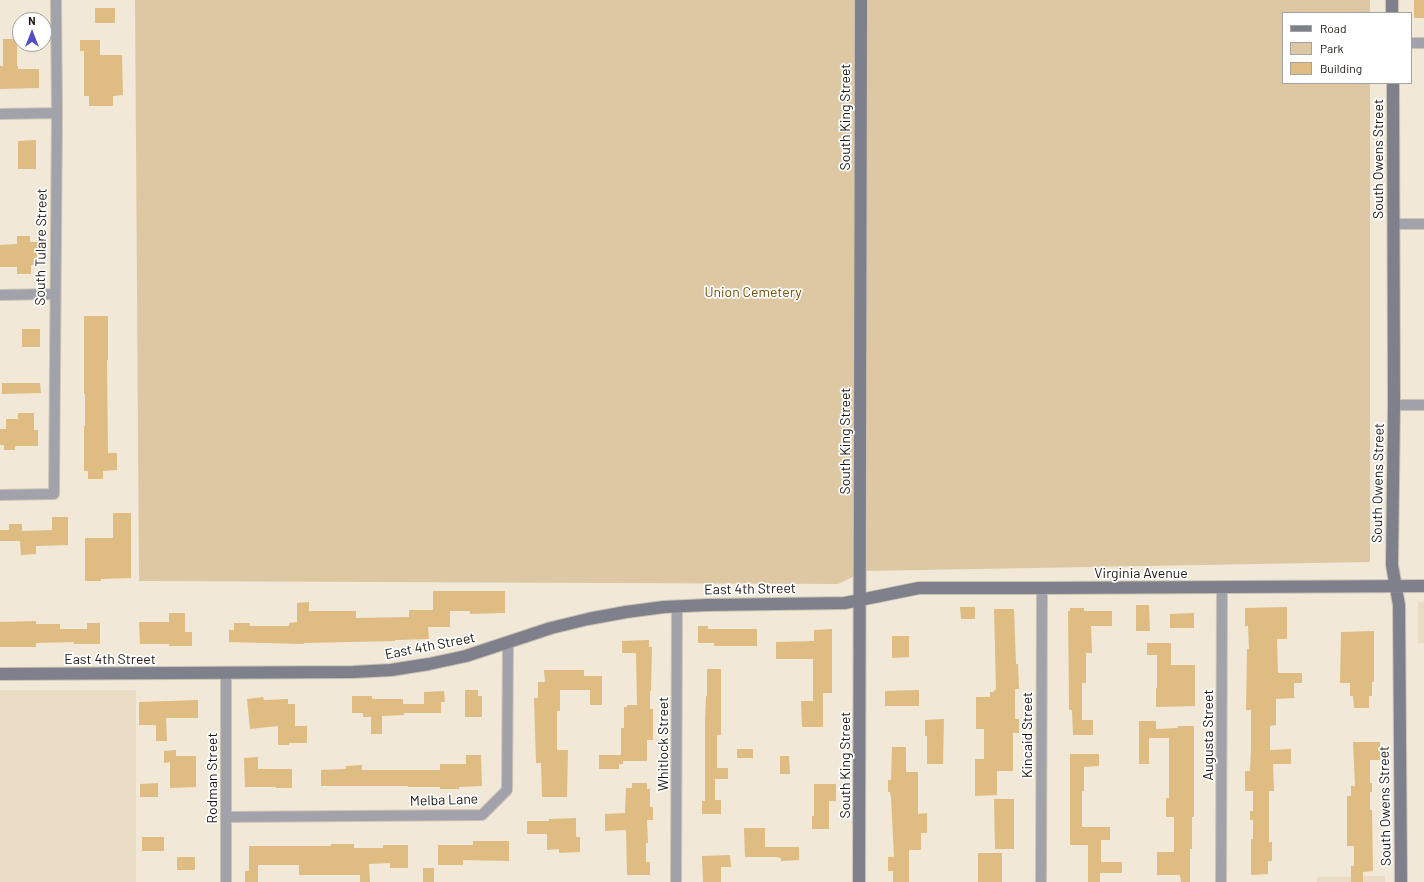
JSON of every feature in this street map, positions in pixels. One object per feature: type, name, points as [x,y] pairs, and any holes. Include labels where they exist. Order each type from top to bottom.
[{"type":"street","name":"South Tulare Street","points":[[0,495],[54,494],[57,114],[56,0]]},
{"type":"street","name":"South King Street","points":[[859,882],[861,0]]},
{"type":"street","points":[[1392,0],[1392,12]]},
{"type":"street","points":[[1412,43],[1424,43]]},
{"type":"street","name":"South Owens Street","points":[[1393,84],[1394,405],[1392,565],[1398,605],[1401,882]]},
{"type":"street","points":[[0,114],[57,114]]},
{"type":"street","points":[[1393,224],[1424,224]]},
{"type":"street","points":[[0,295],[55,294]]},
{"type":"street","points":[[1394,405],[1424,405]]},
{"type":"street","name":"Virginia Avenue","points":[[860,599],[919,588],[1424,586]]},
{"type":"street","name":"Kincaid Street","points":[[1041,882],[1042,588]]},
{"type":"street","name":"Augusta Street","points":[[1221,882],[1222,588]]},
{"type":"street","name":"East 4th Street","points":[[0,674],[226,674],[391,670],[466,656],[551,628],[626,612],[677,606],[845,603],[860,599]]},
{"type":"street","name":"Whitlock Street","points":[[676,882],[677,606]]},
{"type":"street","name":"Melba Lane","points":[[226,817],[482,815],[507,790],[508,643]]},
{"type":"street","name":"Rodman Street","points":[[226,674],[226,882]]},
{"type":"shaded area","points":[[1418,602],[1424,602],[1424,643],[1418,643]]},
{"type":"shaded area","points":[[0,690],[136,690],[136,882],[0,882]]},
{"type":"shaded area","points":[[1385,876],[1385,882],[1317,882],[1317,877]]},
{"type":"green space","name":"Union Cemetery","points":[[135,0],[1370,0],[1370,12],[1282,12],[1282,84],[1370,84],[1370,562],[865,571],[838,584],[139,581]]},
{"type":"building","points":[[1414,0],[1424,0],[1424,18],[1414,18]]},
{"type":"building","points":[[95,8],[115,8],[115,23],[95,23]]},
{"type":"building","points":[[3,39],[12,39],[12,52],[17,52],[18,69],[39,69],[39,88],[0,89],[0,66],[3,66]]},
{"type":"building","points":[[80,40],[100,40],[100,55],[122,55],[123,95],[113,96],[113,106],[89,106],[89,96],[84,96],[84,51],[80,51]]},
{"type":"building","points":[[36,140],[36,169],[18,169],[18,141]]},
{"type":"building","points":[[17,236],[30,236],[30,242],[40,242],[40,265],[31,265],[31,274],[17,274],[17,267],[0,267],[0,245],[17,244]]},
{"type":"building","points":[[84,316],[108,316],[108,453],[117,453],[117,470],[103,471],[103,479],[88,479],[88,471],[84,471]]},
{"type":"building","points":[[22,329],[40,329],[40,347],[22,347]]},
{"type":"building","points":[[2,383],[40,383],[41,393],[2,394]]},
{"type":"building","points":[[18,413],[34,413],[34,430],[38,430],[38,446],[15,446],[15,450],[4,450],[4,445],[0,445],[0,429],[6,429],[6,419],[18,419]]},
{"type":"building","points":[[113,513],[131,513],[131,578],[85,581],[85,538],[113,538]]},
{"type":"building","points":[[52,517],[68,517],[68,545],[36,546],[36,554],[21,555],[20,541],[0,541],[0,530],[9,530],[9,524],[22,524],[22,531],[52,530]]},
{"type":"building","points":[[433,591],[505,591],[505,613],[470,614],[470,611],[450,611],[450,627],[428,627],[429,639],[304,644],[229,642],[229,630],[234,630],[234,623],[250,623],[250,626],[289,626],[289,623],[297,622],[297,603],[309,602],[309,611],[356,611],[356,618],[409,617],[409,610],[433,610]]},
{"type":"building","points":[[1136,605],[1149,605],[1150,631],[1136,631]]},
{"type":"building","points":[[960,607],[975,607],[975,619],[961,619]]},
{"type":"building","points":[[1287,607],[1287,639],[1277,639],[1278,673],[1302,673],[1302,683],[1294,683],[1294,698],[1276,699],[1276,725],[1270,726],[1270,750],[1291,749],[1291,764],[1273,764],[1274,791],[1269,791],[1269,842],[1272,842],[1272,861],[1268,861],[1268,874],[1251,875],[1251,839],[1253,839],[1253,820],[1250,820],[1250,811],[1253,811],[1253,791],[1245,791],[1245,771],[1250,771],[1251,710],[1246,710],[1247,649],[1249,649],[1248,626],[1245,626],[1245,608]]},
{"type":"building","points":[[1070,608],[1084,608],[1084,611],[1112,611],[1112,626],[1091,626],[1092,653],[1086,653],[1086,683],[1082,683],[1082,720],[1093,720],[1093,735],[1073,735],[1072,710],[1069,710],[1068,611],[1070,611]]},
{"type":"building","points":[[994,609],[1014,609],[1016,664],[1018,664],[1019,689],[1015,689],[1015,719],[1019,719],[1019,733],[1013,733],[1013,771],[997,771],[997,795],[975,796],[975,759],[984,759],[984,729],[976,729],[976,697],[990,697],[990,692],[994,692],[994,690],[996,690]]},
{"type":"building","points":[[169,613],[185,613],[185,632],[192,632],[192,646],[140,644],[139,622],[169,622]]},
{"type":"building","points":[[1194,613],[1194,628],[1170,628],[1170,614]]},
{"type":"building","points":[[36,621],[36,624],[60,624],[60,629],[87,629],[87,623],[100,623],[100,644],[74,644],[74,642],[36,643],[36,647],[0,647],[0,622]]},
{"type":"building","points":[[698,626],[708,626],[708,629],[757,629],[757,646],[714,646],[714,643],[698,643]]},
{"type":"building","points":[[832,629],[832,693],[823,693],[823,727],[802,727],[801,701],[813,701],[813,659],[776,659],[776,642],[814,641],[814,630]]},
{"type":"building","points":[[1374,631],[1374,682],[1372,682],[1372,696],[1369,696],[1369,708],[1354,708],[1353,696],[1350,696],[1350,683],[1340,683],[1341,632]]},
{"type":"building","points":[[892,636],[909,636],[909,657],[892,658]]},
{"type":"building","points":[[649,640],[649,647],[652,647],[650,709],[653,709],[653,740],[647,740],[647,761],[623,761],[623,764],[619,764],[619,769],[599,769],[599,755],[621,755],[621,728],[624,728],[624,707],[627,707],[627,705],[637,705],[636,653],[622,653],[622,641]]},
{"type":"building","points":[[1147,643],[1171,643],[1171,665],[1195,665],[1195,706],[1156,707],[1157,655],[1147,655]]},
{"type":"building","points":[[707,669],[721,669],[721,735],[717,735],[717,768],[728,768],[728,779],[715,779],[715,800],[721,800],[721,814],[702,814],[702,801],[705,801],[705,721]]},
{"type":"building","points":[[544,670],[584,670],[584,676],[602,676],[602,705],[590,705],[590,690],[560,690],[560,711],[557,711],[557,750],[568,750],[567,797],[542,797],[541,763],[536,763],[534,698],[538,698],[538,682],[545,682]]},
{"type":"building","points":[[465,690],[478,690],[478,696],[482,696],[482,717],[465,717]]},
{"type":"building","points":[[919,690],[919,706],[885,706],[885,691]]},
{"type":"building","points":[[444,691],[445,702],[441,702],[441,713],[404,713],[404,715],[382,716],[382,734],[371,734],[371,717],[363,717],[363,713],[352,713],[352,696],[372,696],[372,699],[403,699],[403,704],[424,704],[424,692]]},
{"type":"building","points":[[263,697],[264,700],[288,699],[288,704],[295,704],[295,726],[307,726],[307,743],[289,743],[289,745],[278,745],[278,726],[250,729],[247,699]]},
{"type":"building","points":[[198,700],[198,718],[166,718],[167,741],[156,741],[156,725],[139,725],[139,702]]},
{"type":"building","points":[[944,719],[943,764],[927,764],[927,736],[925,736],[925,720]]},
{"type":"building","points":[[1139,721],[1156,721],[1156,729],[1178,728],[1178,726],[1194,726],[1194,817],[1192,817],[1192,849],[1190,849],[1190,882],[1181,882],[1180,875],[1157,875],[1157,852],[1174,852],[1174,817],[1166,817],[1166,798],[1169,798],[1169,738],[1149,738],[1149,764],[1139,764]]},
{"type":"building","points":[[1353,742],[1380,742],[1380,760],[1370,760],[1370,783],[1372,783],[1372,792],[1370,792],[1370,810],[1372,810],[1373,871],[1363,872],[1363,882],[1351,882],[1351,866],[1354,866],[1354,846],[1347,846],[1347,796],[1351,796],[1351,786],[1355,786]]},
{"type":"building","points":[[892,747],[906,747],[906,772],[918,772],[918,814],[927,813],[927,833],[921,833],[921,850],[909,850],[909,882],[893,882],[893,871],[888,871],[888,857],[894,857],[891,797],[890,792],[888,792],[888,780],[891,780]]},
{"type":"building","points":[[737,749],[753,749],[753,758],[737,758]]},
{"type":"building","points":[[176,750],[176,756],[196,756],[196,787],[170,788],[170,762],[164,763],[164,751]]},
{"type":"building","points":[[1070,754],[1099,754],[1099,766],[1084,767],[1082,827],[1110,827],[1110,840],[1101,840],[1101,862],[1122,862],[1122,873],[1100,873],[1100,882],[1088,882],[1088,845],[1070,845]]},
{"type":"building","points":[[466,755],[481,755],[482,786],[459,787],[459,789],[440,789],[440,787],[408,786],[321,786],[321,770],[346,769],[346,766],[362,765],[362,770],[440,770],[440,764],[466,764]]},
{"type":"building","points":[[780,756],[789,756],[790,774],[780,774]]},
{"type":"building","points":[[258,757],[258,769],[292,769],[292,788],[245,787],[244,758]]},
{"type":"building","points":[[158,783],[158,797],[140,797],[140,784]]},
{"type":"building","points":[[632,783],[647,783],[647,789],[650,789],[650,807],[653,807],[653,820],[647,820],[648,843],[646,843],[646,862],[650,862],[650,875],[627,875],[626,830],[605,831],[605,814],[625,813],[626,788],[632,788]]},
{"type":"building","points":[[814,784],[836,784],[836,801],[829,801],[829,829],[812,829],[812,816],[814,816]]},
{"type":"building","points":[[994,799],[1014,799],[1014,849],[995,849]]},
{"type":"building","points":[[576,818],[576,837],[580,837],[580,852],[559,853],[559,849],[547,850],[547,834],[527,834],[527,821],[549,821],[549,819]]},
{"type":"building","points":[[744,828],[765,828],[765,847],[799,847],[799,860],[781,861],[781,858],[776,857],[745,857]]},
{"type":"building","points":[[142,837],[164,837],[164,851],[142,851]]},
{"type":"building","points":[[473,841],[509,841],[509,861],[463,860],[463,865],[438,865],[438,845],[473,845]]},
{"type":"building","points":[[331,844],[354,844],[354,848],[383,848],[383,845],[408,845],[408,868],[390,868],[390,863],[369,864],[370,882],[360,882],[360,875],[299,875],[299,865],[258,865],[258,882],[245,882],[245,871],[249,871],[249,846],[331,846]]},
{"type":"building","points":[[978,853],[1002,853],[1002,882],[978,882]]},
{"type":"building","points":[[730,855],[731,867],[721,867],[721,882],[703,882],[702,856]]},
{"type":"building","points":[[177,857],[195,857],[195,870],[177,870]]},
{"type":"building","points":[[423,868],[434,868],[434,882],[423,882]]}]
